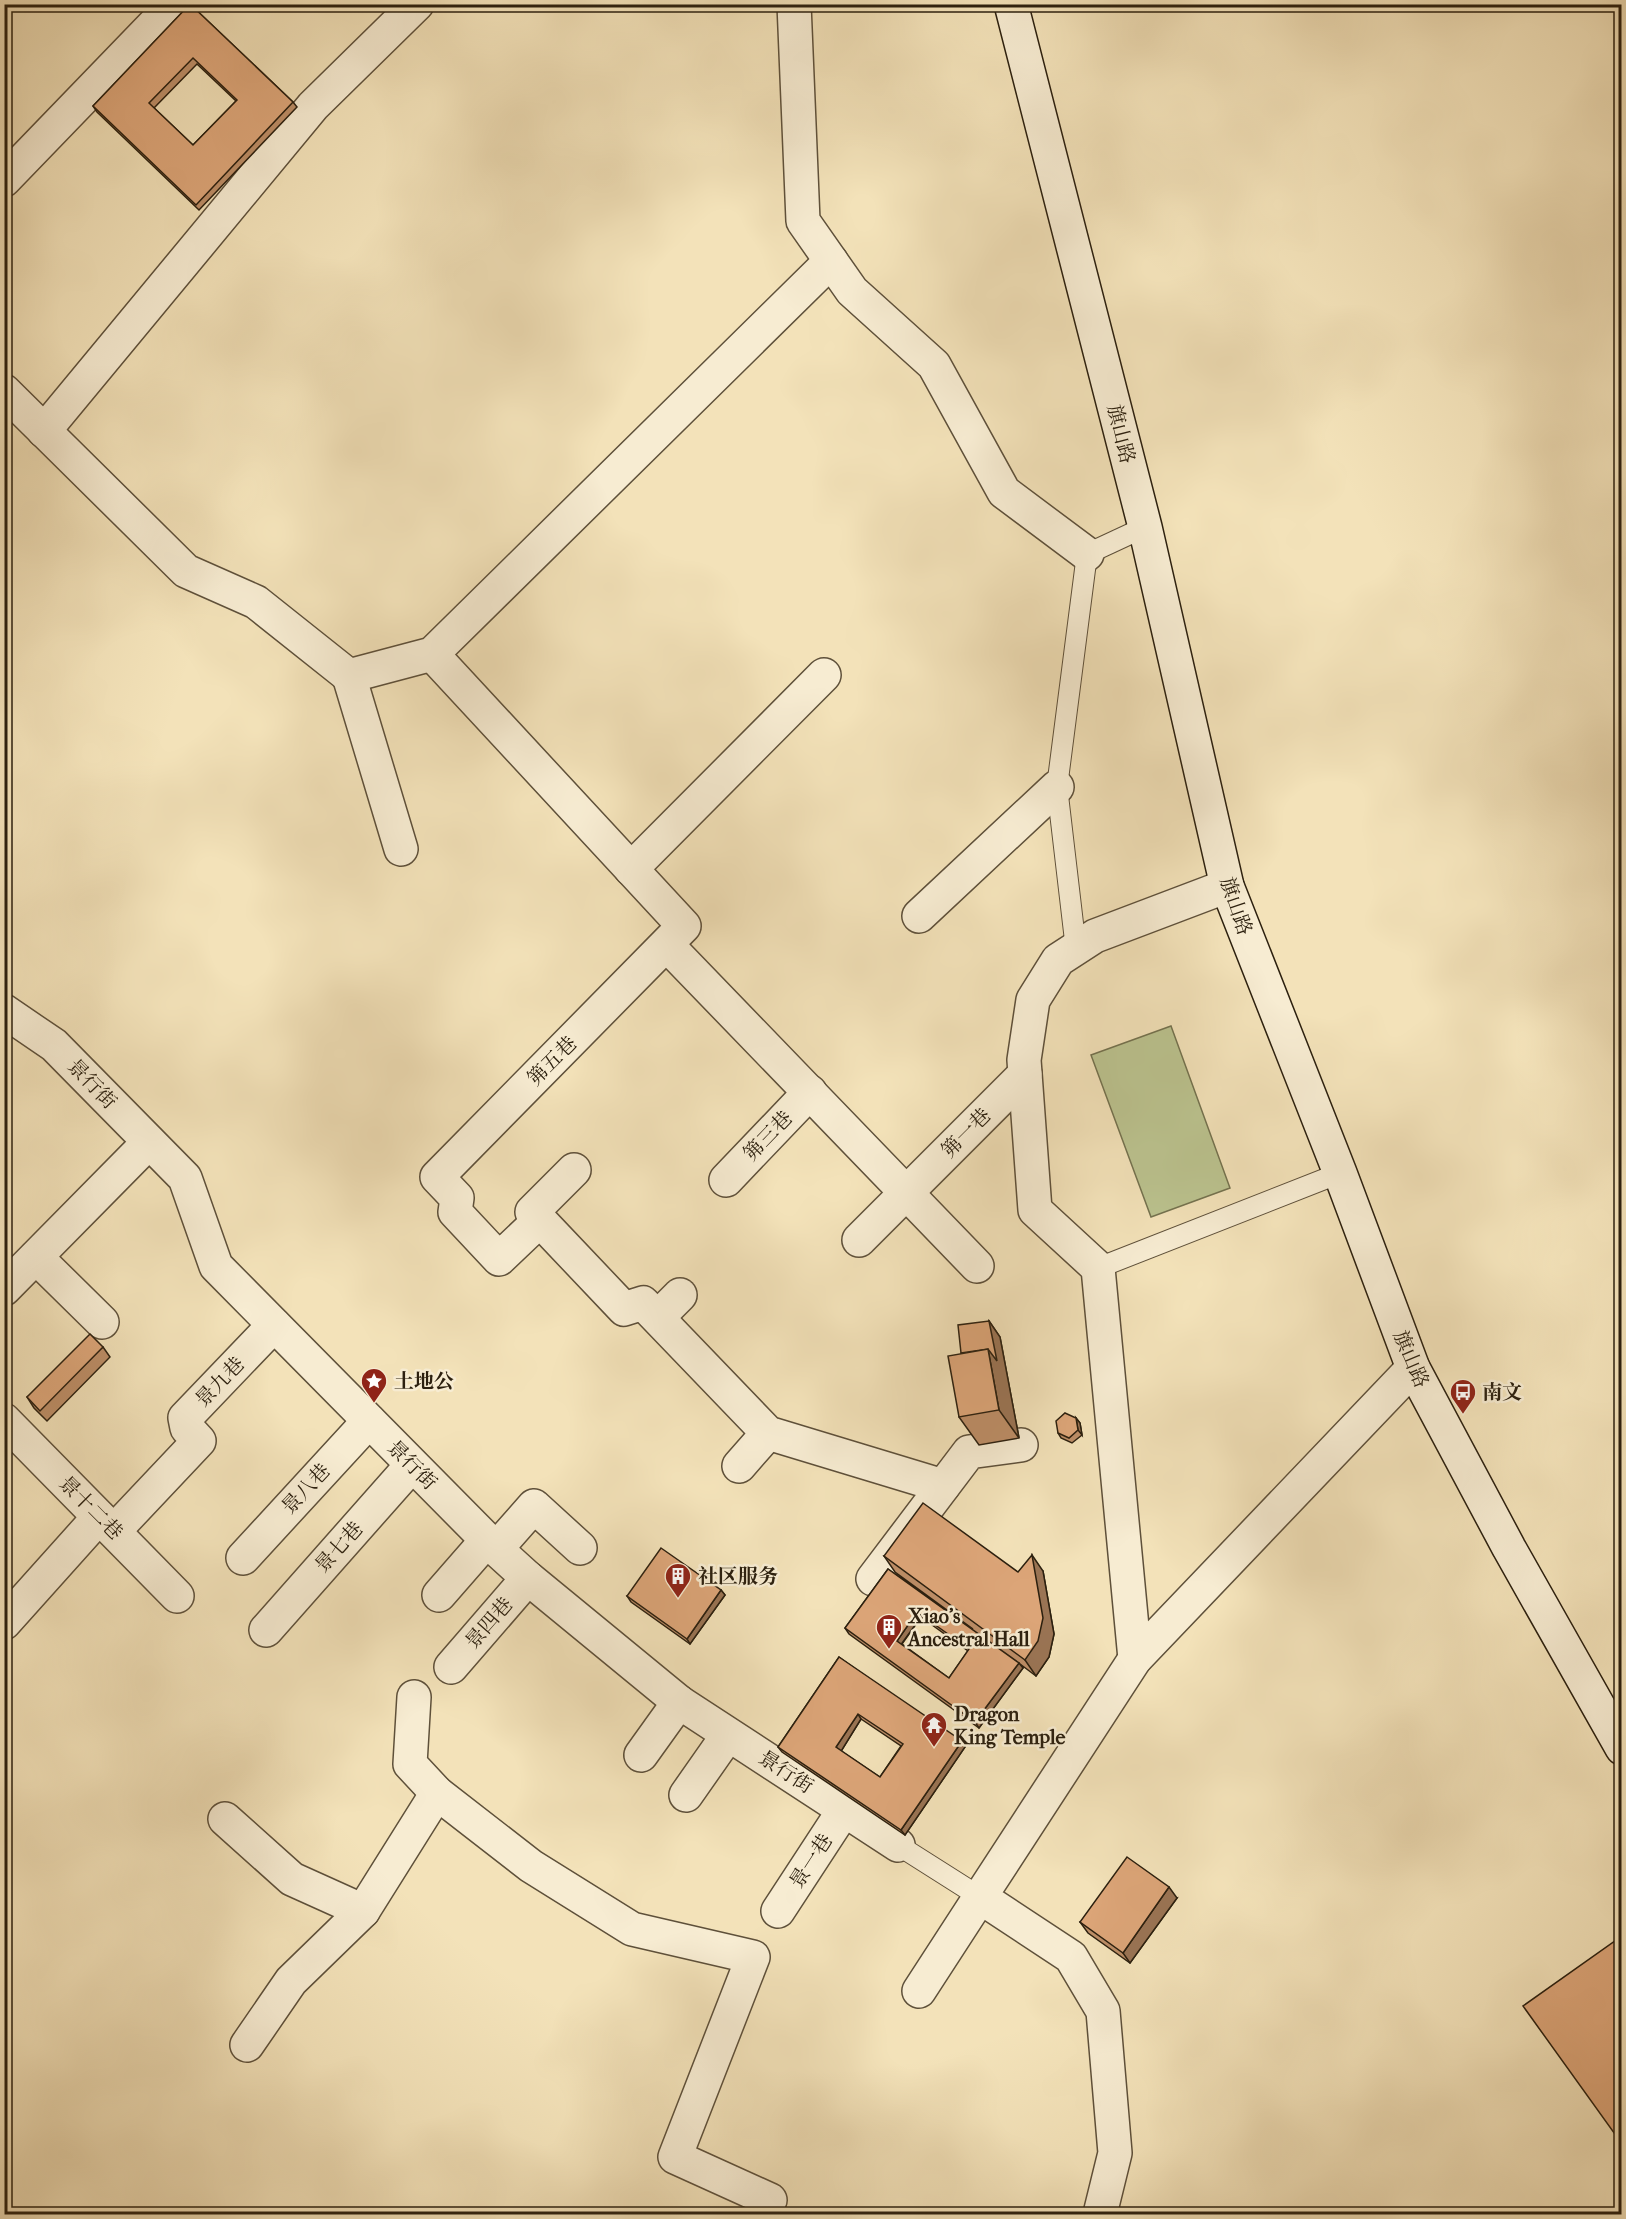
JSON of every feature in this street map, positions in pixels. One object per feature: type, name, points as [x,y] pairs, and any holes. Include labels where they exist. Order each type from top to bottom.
[{"type":"street","points":[[4,180],[174,4]]},
{"type":"street","points":[[44,431],[314,106],[417,4]]},
{"type":"street","points":[[794,4],[803,222],[852,291],[934,365],[1004,492],[1087,554]]},
{"type":"street","name":"旗山路","points":[[1011,4],[1145,527],[1227,886],[1340,1173],[1413,1368],[1509,1548],[1622,1749]]},
{"type":"street","points":[[349,676],[432,654],[831,261]]},
{"type":"street","points":[[4,392],[186,572],[256,602],[349,676],[401,849]]},
{"type":"street","points":[[432,654],[631,869],[824,675]]},
{"type":"street","points":[[920,916],[1057,787]]},
{"type":"street","name":"笰五巷","points":[[539,1221],[499,1259],[455,1212],[457,1198],[437,1177],[684,926],[631,869]]},
{"type":"street","points":[[1135,1659],[1098,1268],[1035,1210],[1024,1060],[1033,1000],[1058,960],[1095,936],[1227,886]]},
{"type":"street","points":[[667,945],[977,1266]]},
{"type":"street","name":"景行街","points":[[4,1011],[54,1045],[185,1178],[216,1266],[491,1544],[528,1578],[679,1702],[898,1845]]},
{"type":"street","name":"笰一巷","points":[[859,1240],[1025,1074]]},
{"type":"street","name":"笰三巷","points":[[726,1180],[810,1092]]},
{"type":"street","points":[[4,1289],[149,1142]]},
{"type":"street","points":[[574,1170],[532,1212],[624,1309],[643,1303],[669,1306],[719,1361],[768,1433],[943,1486]]},
{"type":"street","points":[[36,1257],[102,1322]]},
{"type":"street","name":"景九巷","points":[[4,1623],[107,1524],[184,1420],[274,1325]]},
{"type":"street","points":[[920,1991],[1135,1659],[1413,1368]]},
{"type":"street","name":"景十二巷","points":[[4,1420],[177,1596]]},
{"type":"street","name":"景八巷","points":[[243,1558],[369,1421]]},
{"type":"street","points":[[739,1466],[768,1433]]},
{"type":"street","points":[[873,1579],[943,1486],[967,1437],[1021,1445]]},
{"type":"street","name":"景七巷","points":[[266,1630],[412,1465]]},
{"type":"street","points":[[439,1595],[534,1506],[580,1548]]},
{"type":"street","name":"景四巷","points":[[451,1667],[528,1578]]},
{"type":"street","points":[[414,1697],[410,1764],[437,1793],[531,1866],[632,1929],[753,1957],[675,2157],[770,2200],[762,2214]]},
{"type":"street","points":[[641,1755],[679,1702]]},
{"type":"street","points":[[686,1795],[728,1735]]},
{"type":"street","points":[[247,2045],[291,1981],[363,1911],[437,1793]]},
{"type":"street","name":"景一巷","points":[[778,1911],[844,1810]]},
{"type":"street","points":[[225,1819],[292,1879],[363,1911]]},
{"type":"street","points":[[980,1897],[1071,1957],[1103,2011],[1115,2153],[1100,2214]]},
{"type":"lane","points":[[1076,949],[1057,787],[1087,554],[1145,527]]},
{"type":"lane","points":[[1098,1268],[1340,1173]]},
{"type":"lane","points":[[898,1845],[980,1897]]},
{"type":"green space","points":[[1171,1026],[1230,1188],[1151,1217],[1091,1055]]},
{"type":"building","points":[[190,4],[293,102],[196,205],[93,106]],"holes":[[[193,58],[237,100],[193,145],[149,103]]]},
{"type":"building","points":[[989,1321],[997,1361],[988,1349],[961,1353],[958,1325]]},
{"type":"building","points":[[90,1334],[103,1347],[40,1411],[27,1397]]},
{"type":"building","points":[[988,1349],[999,1410],[959,1417],[948,1356]]},
{"type":"building","points":[[1065,1413],[1076,1418],[1078,1430],[1069,1438],[1058,1433],[1056,1421]]},
{"type":"building","points":[[923,1503],[1018,1572],[1032,1555],[1043,1618],[1038,1641],[1025,1660],[884,1556]]},
{"type":"building","name":"社区服务","points":[[661,1548],[721,1590],[687,1639],[627,1596]]},
{"type":"building","name":"Xiao's Ancestral Hall","points":[[888,1569],[1019,1663],[975,1722],[845,1628]],"holes":[[[917,1612],[969,1649],[949,1678],[897,1641]]]},
{"type":"building","name":"Dragon King Temple","points":[[839,1657],[962,1741],[901,1830],[778,1747]],"holes":[[[858,1714],[903,1744],[880,1777],[836,1747]]]},
{"type":"building","points":[[1127,1857],[1169,1887],[1123,1953],[1080,1922]]},
{"type":"building","points":[[1622,1936],[1622,2144],[1523,2006]]},
{"type":"place","name":"土地公","points":[[374,1404]]},
{"type":"place","name":"南文","points":[[1463,1415]]},
{"type":"place","name":"社区服务","points":[[678,1599]]},
{"type":"place","name":"Xiao's Ancestral Hall","points":[[889,1650]]},
{"type":"place","name":"Dragon King Temple","points":[[934,1748]]}]
